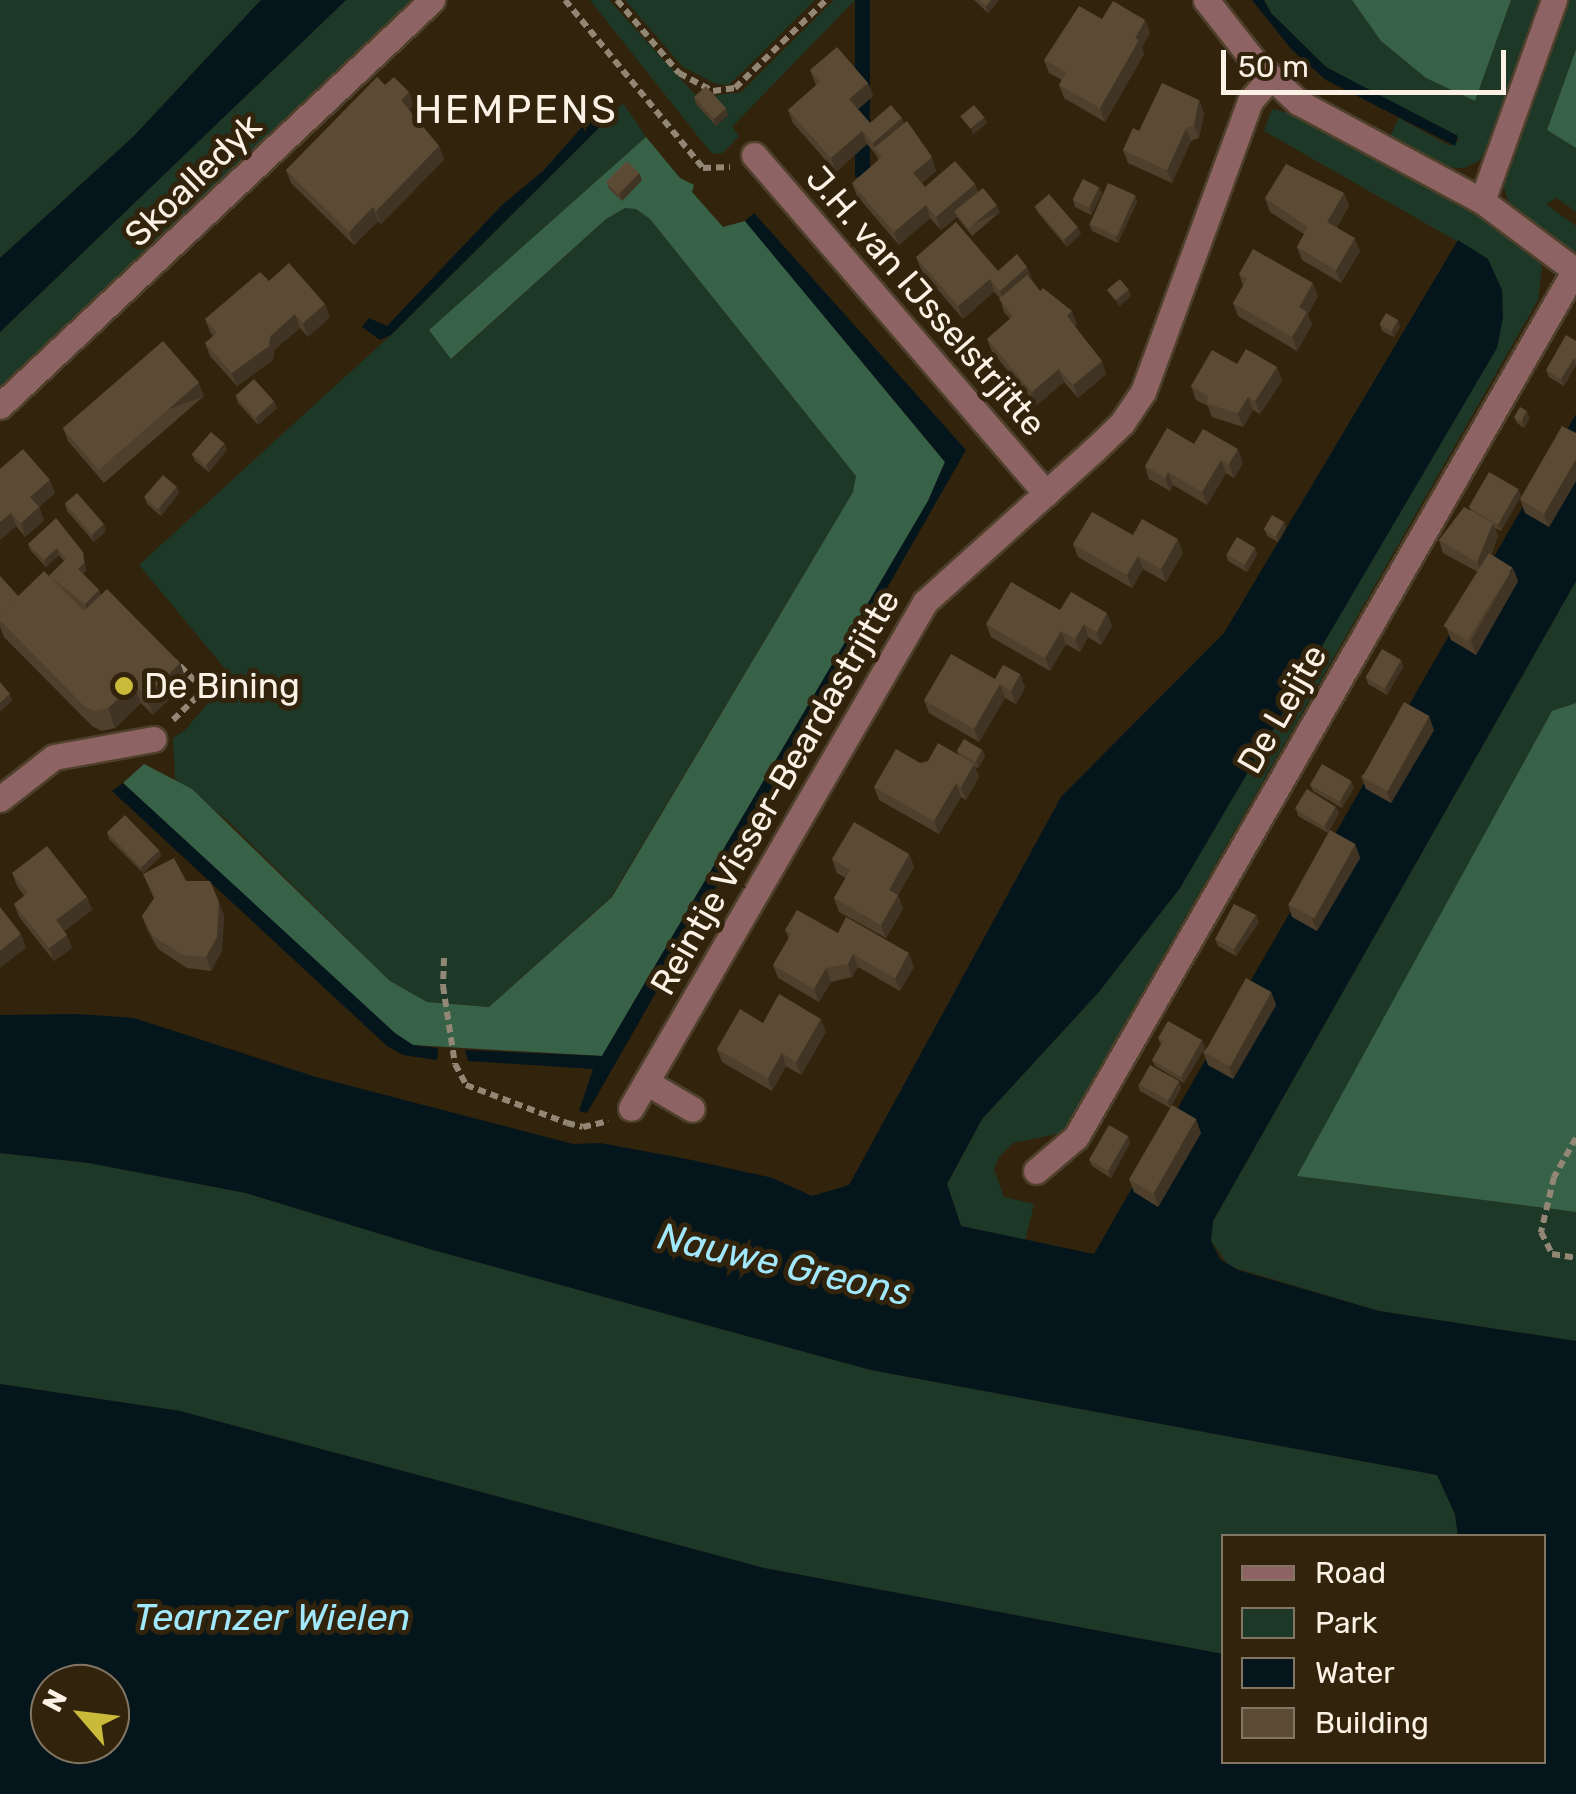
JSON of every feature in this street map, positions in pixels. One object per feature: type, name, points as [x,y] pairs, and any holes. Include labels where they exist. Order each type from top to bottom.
[{"type":"street","name":"Skoalledyk","points":[[0,406],[432,0]]},
{"type":"street","points":[[1206,0],[1270,78],[1318,116],[1482,201],[1576,270]]},
{"type":"street","points":[[1482,201],[1554,0]]},
{"type":"street","name":"Reintje Visser-Beardastrjitte","points":[[630,1108],[924,602],[1122,423],[1143,392],[1250,101],[1270,78]]},
{"type":"street","name":"J.H. van IJsselstrjitte","points":[[758,160],[1046,494]]},
{"type":"street","name":"De Leijte","points":[[1036,1171],[1076,1137],[1576,270]]},
{"type":"street","points":[[0,799],[54,757],[153,739]]},
{"type":"street","points":[[646,1082],[692,1109]]},
{"type":"path","points":[[565,0],[702,168],[758,160]]},
{"type":"path","points":[[617,0],[679,73],[713,91],[735,88],[826,0]]},
{"type":"path","points":[[153,739],[204,690],[164,648]]},
{"type":"path","points":[[444,958],[443,986],[455,1064],[466,1084],[583,1127],[600,1124],[630,1108]]},
{"type":"path","points":[[1576,1138],[1554,1178],[1541,1232],[1552,1254],[1576,1258]]},
{"type":"green space","points":[[0,0],[261,0],[134,136],[0,258]]},
{"type":"green space","points":[[346,0],[413,0],[0,391],[0,332]]},
{"type":"green space","points":[[590,0],[609,0],[700,100],[696,104],[716,126],[729,115],[712,96],[741,92],[834,0],[855,0],[732,127],[739,136],[723,153],[712,154]]},
{"type":"green space","points":[[625,0],[815,0],[729,85],[716,84],[683,67]]},
{"type":"green space","points":[[1264,0],[1352,0],[1381,41],[1426,78],[1475,101],[1511,0],[1541,0],[1488,150],[1479,161],[1464,168],[1442,167],[1388,140],[1399,118],[1450,146],[1459,140],[1326,67],[1271,13]]},
{"type":"green space","points":[[1352,0],[1511,0],[1475,101],[1426,78],[1381,41]]},
{"type":"green space","points":[[1565,0],[1576,0],[1576,49],[1547,130],[1576,148],[1576,212],[1557,198],[1546,204],[1576,226],[1576,259],[1525,220],[1509,203],[1503,184]]},
{"type":"green space","points":[[1576,49],[1576,148],[1547,130]]},
{"type":"green space","points":[[623,103],[646,137],[429,330],[452,359],[606,219],[625,208],[636,209],[650,219],[856,476],[853,492],[611,897],[489,1007],[427,1002],[390,981],[228,821],[175,779],[173,738],[185,730],[231,676],[139,565],[391,335]]},
{"type":"green space","points":[[1272,109],[1294,114],[1484,216],[1536,255],[1542,268],[1538,300],[1062,1133],[1013,1143],[999,1157],[994,1169],[1004,1197],[1034,1204],[1025,1241],[961,1226],[947,1184],[982,1119],[1098,993],[1180,888],[1488,259],[1264,131]]},
{"type":"green space","points":[[646,137],[680,178],[694,185],[692,192],[723,227],[745,221],[945,462],[928,501],[602,1056],[413,1045],[395,1034],[123,783],[144,764],[192,789],[390,981],[427,1002],[489,1007],[612,897],[853,492],[856,476],[650,219],[636,209],[625,208],[606,219],[451,359],[429,330]]},
{"type":"green space","points":[[1576,581],[1576,703],[1552,711],[1298,1176],[1576,1212],[1576,1341],[1379,1311],[1229,1266],[1211,1241],[1213,1221]]},
{"type":"green space","points":[[1576,703],[1576,1212],[1297,1176],[1552,711]]},
{"type":"green space","points":[[0,1153],[89,1163],[246,1193],[433,1250],[871,1370],[1437,1475],[1455,1514],[1458,1534],[1221,1534],[1221,1654],[764,1568],[180,1411],[0,1384]]},
{"type":"water","points":[[261,0],[346,0],[0,332],[0,258],[134,136]]},
{"type":"water","points":[[855,0],[870,0],[870,177],[855,177]]},
{"type":"water","points":[[1252,0],[1264,0],[1271,13],[1326,67],[1458,136],[1455,146],[1326,80],[1292,50]]},
{"type":"water","points":[[606,100],[614,113],[391,335],[380,340],[362,327],[369,318],[387,326],[502,205],[543,171]]},
{"type":"water","points":[[754,213],[966,450],[587,1113],[579,1111],[593,1069],[468,1061],[465,1050],[602,1056],[928,501],[945,462],[745,221]]},
{"type":"water","points":[[1458,240],[1488,259],[1502,290],[1503,317],[1497,348],[1180,888],[1098,993],[982,1119],[947,1184],[961,1226],[1094,1254],[1576,414],[1576,581],[1213,1221],[1211,1241],[1220,1259],[1238,1270],[1379,1311],[1576,1341],[1576,1794],[0,1794],[0,1384],[180,1411],[764,1568],[1221,1654],[1221,1764],[1546,1764],[1546,1534],[1458,1534],[1455,1514],[1437,1475],[871,1370],[433,1250],[246,1193],[89,1163],[0,1153],[0,1015],[134,1018],[316,1077],[573,1144],[600,1143],[687,1159],[773,1178],[812,1196],[849,1185],[1061,797],[1224,633]]},
{"type":"water","points":[[123,783],[395,1033],[413,1045],[438,1048],[437,1060],[403,1055],[387,1046],[112,791]]},
{"type":"building","points":[[1113,1],[1145,20],[1135,38],[1139,40],[1100,108],[1059,85],[1066,72],[1044,60],[1079,6],[1102,19]]},
{"type":"building","points":[[837,47],[868,83],[849,99],[870,123],[891,105],[902,118],[873,143],[862,131],[831,158],[788,110],[820,82],[810,70]]},
{"type":"building","points":[[377,77],[385,85],[394,77],[409,92],[401,100],[439,146],[376,211],[373,207],[349,232],[286,170]]},
{"type":"building","points":[[1162,83],[1199,100],[1194,125],[1186,128],[1167,170],[1123,150],[1133,128],[1139,131]]},
{"type":"building","points":[[706,86],[726,108],[714,119],[694,97]]},
{"type":"building","points":[[974,105],[984,117],[970,129],[960,117]]},
{"type":"building","points":[[907,121],[932,157],[913,173],[925,187],[955,161],[975,184],[936,217],[926,205],[894,232],[852,183],[882,157],[874,148]]},
{"type":"building","points":[[627,161],[639,173],[618,194],[606,182]]},
{"type":"building","points":[[1286,164],[1344,193],[1327,222],[1355,238],[1336,270],[1297,247],[1308,227],[1265,198]]},
{"type":"building","points":[[1083,179],[1099,187],[1089,208],[1073,199]]},
{"type":"building","points":[[1108,183],[1135,195],[1117,236],[1090,224]]},
{"type":"building","points":[[983,188],[997,205],[968,228],[954,211]]},
{"type":"building","points":[[1049,194],[1078,227],[1064,240],[1035,206]]},
{"type":"building","points":[[956,222],[998,271],[1017,254],[1027,267],[1000,291],[990,279],[958,306],[916,257]]},
{"type":"building","points":[[1253,249],[1313,283],[1299,307],[1307,312],[1292,337],[1233,303],[1247,279],[1239,274]]},
{"type":"building","points":[[289,263],[325,304],[303,323],[295,314],[270,336],[269,346],[232,373],[205,343],[217,333],[205,319],[260,272],[269,281]]},
{"type":"building","points":[[1027,275],[1040,291],[1043,288],[1072,311],[1067,316],[1102,361],[1073,385],[1059,369],[1032,392],[987,339],[1013,316],[999,299]]},
{"type":"building","points":[[1120,279],[1129,290],[1116,301],[1107,290]]},
{"type":"building","points":[[1386,313],[1398,320],[1392,331],[1380,324]]},
{"type":"building","points":[[1566,335],[1576,341],[1576,359],[1561,379],[1546,370]]},
{"type":"building","points":[[163,341],[199,383],[99,470],[63,428]]},
{"type":"building","points":[[1246,349],[1277,367],[1255,401],[1248,397],[1238,413],[1207,404],[1208,396],[1191,386],[1212,350],[1237,364]]},
{"type":"building","points":[[254,379],[274,401],[255,418],[235,396]]},
{"type":"building","points":[[1520,407],[1527,411],[1521,421],[1514,417]]},
{"type":"building","points":[[1562,426],[1576,433],[1576,459],[1544,514],[1520,499]]},
{"type":"building","points":[[1167,428],[1194,444],[1203,429],[1238,449],[1229,464],[1221,460],[1202,492],[1168,472],[1165,478],[1145,466]]},
{"type":"building","points":[[211,432],[225,444],[206,466],[192,454]]},
{"type":"building","points":[[23,449],[50,480],[30,497],[39,507],[21,523],[11,513],[0,522],[0,469]]},
{"type":"building","points":[[1489,472],[1518,489],[1498,525],[1468,508]]},
{"type":"building","points":[[163,475],[177,487],[158,509],[144,497]]},
{"type":"building","points":[[77,493],[104,524],[92,534],[65,503]]},
{"type":"building","points":[[1464,507],[1493,523],[1477,562],[1439,540]]},
{"type":"building","points":[[1092,512],[1133,535],[1142,519],[1178,539],[1161,569],[1138,556],[1127,575],[1073,544]]},
{"type":"building","points":[[1272,515],[1284,522],[1276,537],[1264,530]]},
{"type":"building","points":[[56,518],[83,552],[84,563],[78,569],[99,590],[85,604],[49,576],[66,559],[57,548],[44,560],[28,544]]},
{"type":"building","points":[[1237,537],[1255,548],[1245,565],[1227,554]]},
{"type":"building","points":[[1489,553],[1513,568],[1467,641],[1443,626]]},
{"type":"building","points":[[44,571],[84,611],[107,589],[180,663],[146,696],[134,684],[108,708],[94,711],[85,707],[0,620],[0,614]]},
{"type":"building","points":[[0,576],[18,596],[0,614]]},
{"type":"building","points":[[1011,582],[1060,610],[1071,592],[1107,613],[1097,632],[1084,624],[1075,639],[1061,631],[1045,658],[986,624]]},
{"type":"building","points":[[1382,649],[1401,660],[1385,689],[1366,678]]},
{"type":"building","points":[[951,654],[995,679],[1003,665],[1020,674],[1011,691],[1000,684],[974,729],[924,700]]},
{"type":"building","points":[[0,682],[10,694],[0,703]]},
{"type":"building","points":[[1404,702],[1429,716],[1388,791],[1362,777]]},
{"type":"building","points":[[964,739],[982,750],[975,762],[957,751]]},
{"type":"building","points":[[938,743],[974,764],[961,787],[956,783],[934,821],[874,787],[896,749],[920,763],[928,761]]},
{"type":"building","points":[[1322,764],[1351,781],[1339,802],[1310,785]]},
{"type":"building","points":[[1307,789],[1336,807],[1324,827],[1295,809]]},
{"type":"building","points":[[125,815],[159,850],[141,868],[107,832]]},
{"type":"building","points":[[854,822],[909,854],[889,890],[898,895],[881,925],[834,898],[850,870],[832,859]]},
{"type":"building","points":[[1330,830],[1355,844],[1314,918],[1289,904]]},
{"type":"building","points":[[47,846],[87,897],[56,920],[67,935],[49,948],[14,904],[28,893],[12,873]]},
{"type":"building","points":[[174,858],[186,881],[210,881],[219,902],[217,937],[206,957],[183,955],[153,936],[142,916],[155,897],[143,874]]},
{"type":"building","points":[[1234,904],[1256,915],[1234,949],[1215,939]]},
{"type":"building","points":[[0,907],[21,934],[0,951]]},
{"type":"building","points":[[797,910],[838,933],[846,917],[909,953],[895,978],[853,954],[848,964],[826,968],[814,989],[773,965],[791,934],[785,930]]},
{"type":"building","points":[[1246,978],[1271,992],[1230,1066],[1205,1052]]},
{"type":"building","points":[[779,994],[821,1019],[796,1062],[782,1053],[768,1078],[717,1049],[740,1009],[763,1023]]},
{"type":"building","points":[[1168,1021],[1202,1040],[1181,1077],[1152,1060]]},
{"type":"building","points":[[1150,1065],[1179,1081],[1168,1100],[1139,1084]]},
{"type":"building","points":[[1172,1105],[1196,1119],[1153,1193],[1129,1179]]},
{"type":"building","points":[[1109,1125],[1128,1136],[1108,1171],[1089,1160]]},
{"type":"place","name":"De Bining","points":[[124,686]]},
{"type":"district","name":"HEMPENS","points":[[516,110]]},
{"type":"water label","name":"Nauwe Greons","points":[[784,1265]]},
{"type":"water label","name":"Tearnzer Wielen","points":[[272,1618]]}]
